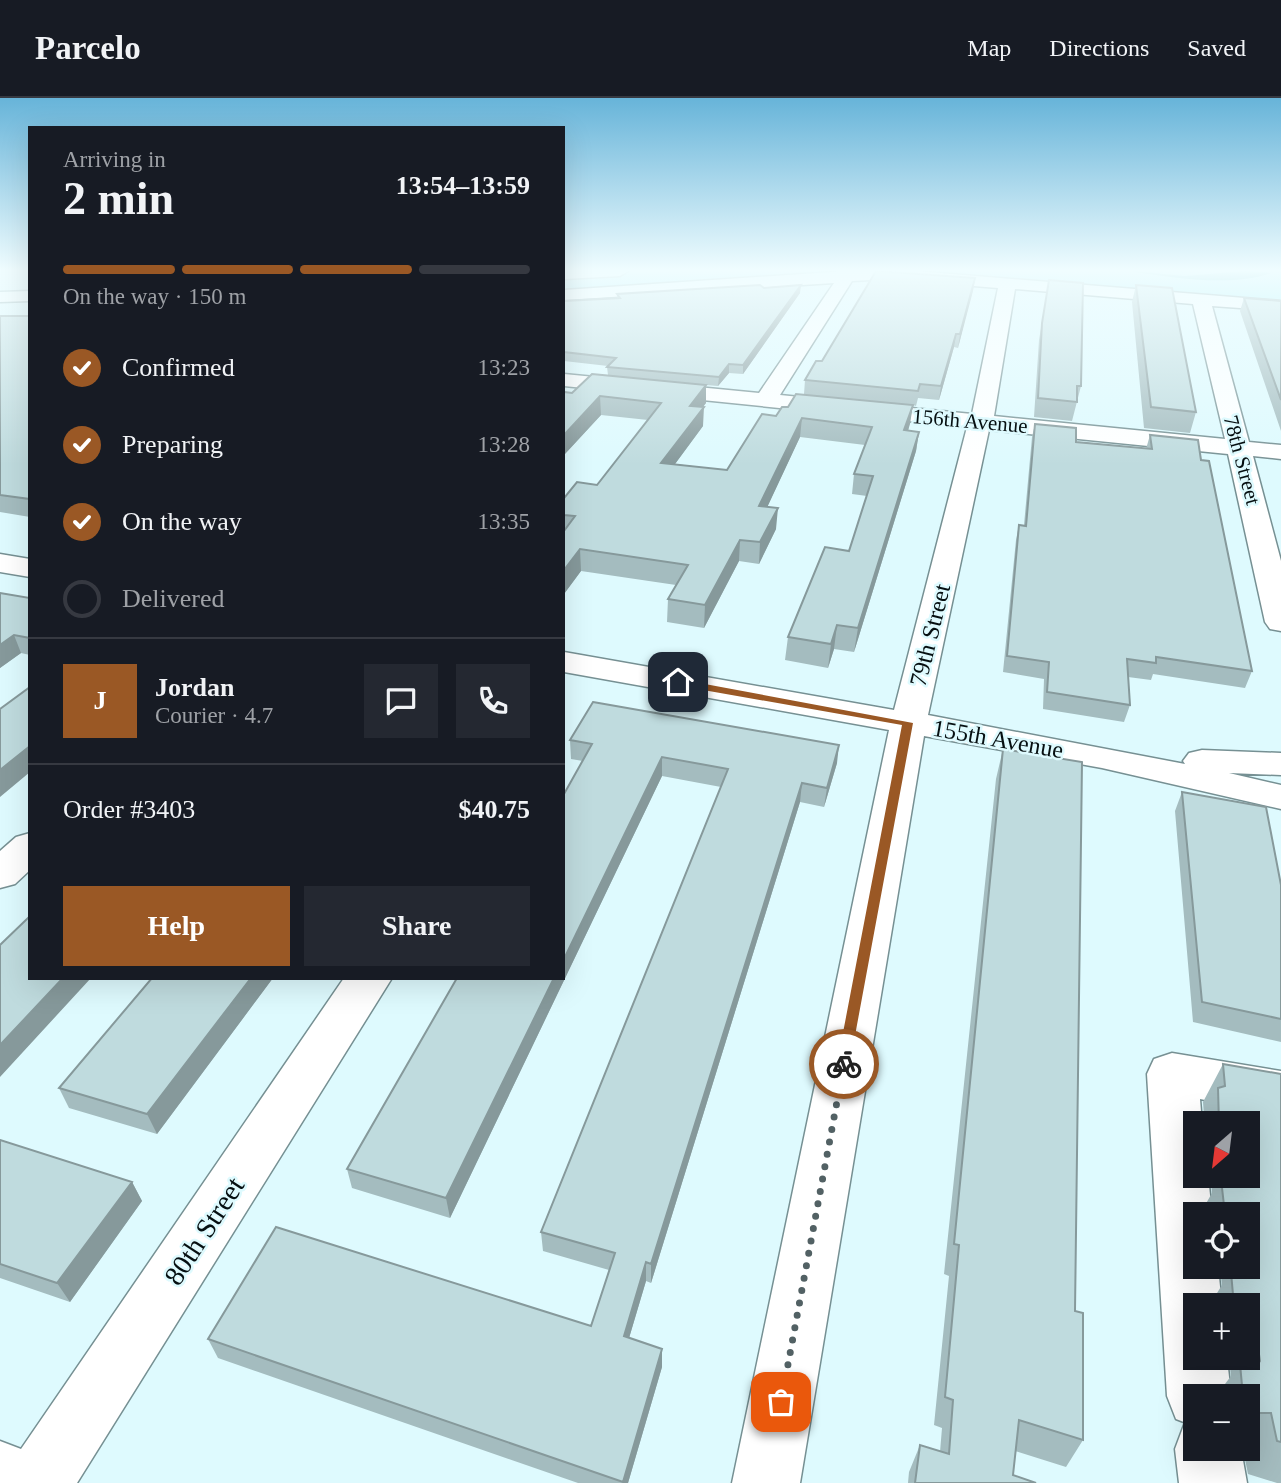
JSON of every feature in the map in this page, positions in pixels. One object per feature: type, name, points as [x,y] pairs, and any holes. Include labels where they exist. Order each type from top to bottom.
[{"type":"main road","points":[[765,401],[808,336]]},
{"type":"main road","name":"79th Street","points":[[766,1483],[908,723],[980,422],[997,336]]},
{"type":"main road","name":"78th Street","points":[[1210,336],[1281,622]]},
{"type":"main road","name":"156th Avenue","points":[[565,380],[1126,437],[1240,454],[1281,465]]},
{"type":"main road","name":"156th Avenue","points":[[1240,454],[1281,452]]},
{"type":"main road","name":"155th Avenue","points":[[567,669],[1102,757],[1281,797]]},
{"type":"main road","name":"155th Avenue","points":[[1102,757],[1281,764]]},
{"type":"main road","points":[[0,874],[28,849]]},
{"type":"main road","name":"80th Street","points":[[38,1483],[368,980]]},
{"type":"main road","points":[[1198,1384],[1171,1074],[1243,1084],[1281,1093]]},
{"type":"main road","points":[[1210,1461],[1213,1483]]},
{"type":"main road","points":[[0,1475],[20,1483]]},
{"type":"building","points":[[0,336],[28,336],[28,499],[0,495]]},
{"type":"building","points":[[565,336],[764,336],[743,365],[729,364],[719,377],[607,367],[616,358],[565,352]]},
{"type":"building","points":[[837,336],[956,336],[941,386],[920,384],[918,391],[805,380],[816,361],[822,361]]},
{"type":"building","points":[[1041,336],[1082,336],[1081,386],[1077,386],[1077,402],[1038,398]]},
{"type":"building","points":[[1142,336],[1181,336],[1196,412],[1151,407]]},
{"type":"building","points":[[1258,336],[1281,336],[1281,400]]},
{"type":"building","points":[[592,374],[706,385],[690,406],[704,407],[661,463],[727,470],[762,414],[776,416],[782,407],[788,407],[796,394],[913,405],[904,430],[919,432],[858,628],[837,625],[831,644],[788,637],[825,547],[849,551],[873,476],[854,474],[872,427],[802,418],[759,506],[778,508],[760,542],[740,540],[705,605],[668,599],[688,565],[580,549],[565,569],[565,530],[575,516],[565,515],[565,497],[577,482],[597,485],[661,403],[600,396],[565,434],[565,392],[572,393]]},
{"type":"building","points":[[1035,424],[1076,428],[1076,442],[1152,449],[1150,435],[1198,440],[1201,460],[1209,461],[1252,671],[1156,657],[1156,663],[1127,659],[1130,705],[1047,692],[1049,662],[1007,656],[1019,525],[1026,526]]},
{"type":"building","points":[[0,593],[28,598],[28,638],[14,635],[0,645]]},
{"type":"building","points":[[28,688],[28,748],[0,770],[0,709]]},
{"type":"building","points":[[593,702],[839,745],[827,788],[802,783],[651,1264],[646,1262],[624,1336],[662,1349],[623,1482],[208,1339],[276,1227],[591,1326],[615,1253],[541,1232],[728,769],[662,757],[565,957],[565,792],[592,744],[570,740]]},
{"type":"building","points":[[1003,749],[1082,762],[1075,1311],[1083,1313],[1083,1440],[1019,1420],[1013,1475],[1036,1483],[915,1483],[920,1445],[949,1454],[953,1400],[945,1397],[959,1245],[954,1244]]},
{"type":"building","points":[[1182,792],[1266,807],[1281,885],[1281,1019],[1202,1002]]},
{"type":"building","points":[[28,918],[28,980],[61,980],[0,1045],[0,945]]},
{"type":"building","points":[[150,980],[249,980],[147,1114],[59,1088]]},
{"type":"building","points":[[456,980],[553,980],[446,1198],[347,1169]]},
{"type":"building","points":[[1223,1064],[1281,1074],[1281,1442],[1277,1441],[1271,1413],[1260,1413],[1260,1384],[1242,1384],[1241,1370],[1260,1370],[1260,1293],[1233,1293],[1232,1279],[1260,1279],[1260,1202],[1224,1202],[1222,1188],[1260,1188],[1260,1111],[1219,1111],[1218,1088],[1225,1086]]},
{"type":"building","points":[[0,1140],[132,1182],[57,1283],[0,1264]]},
{"type":"way so far","points":[[781,1402],[844,1064]]},
{"type":"route","points":[[678,682],[908,723],[844,1064]]}]
